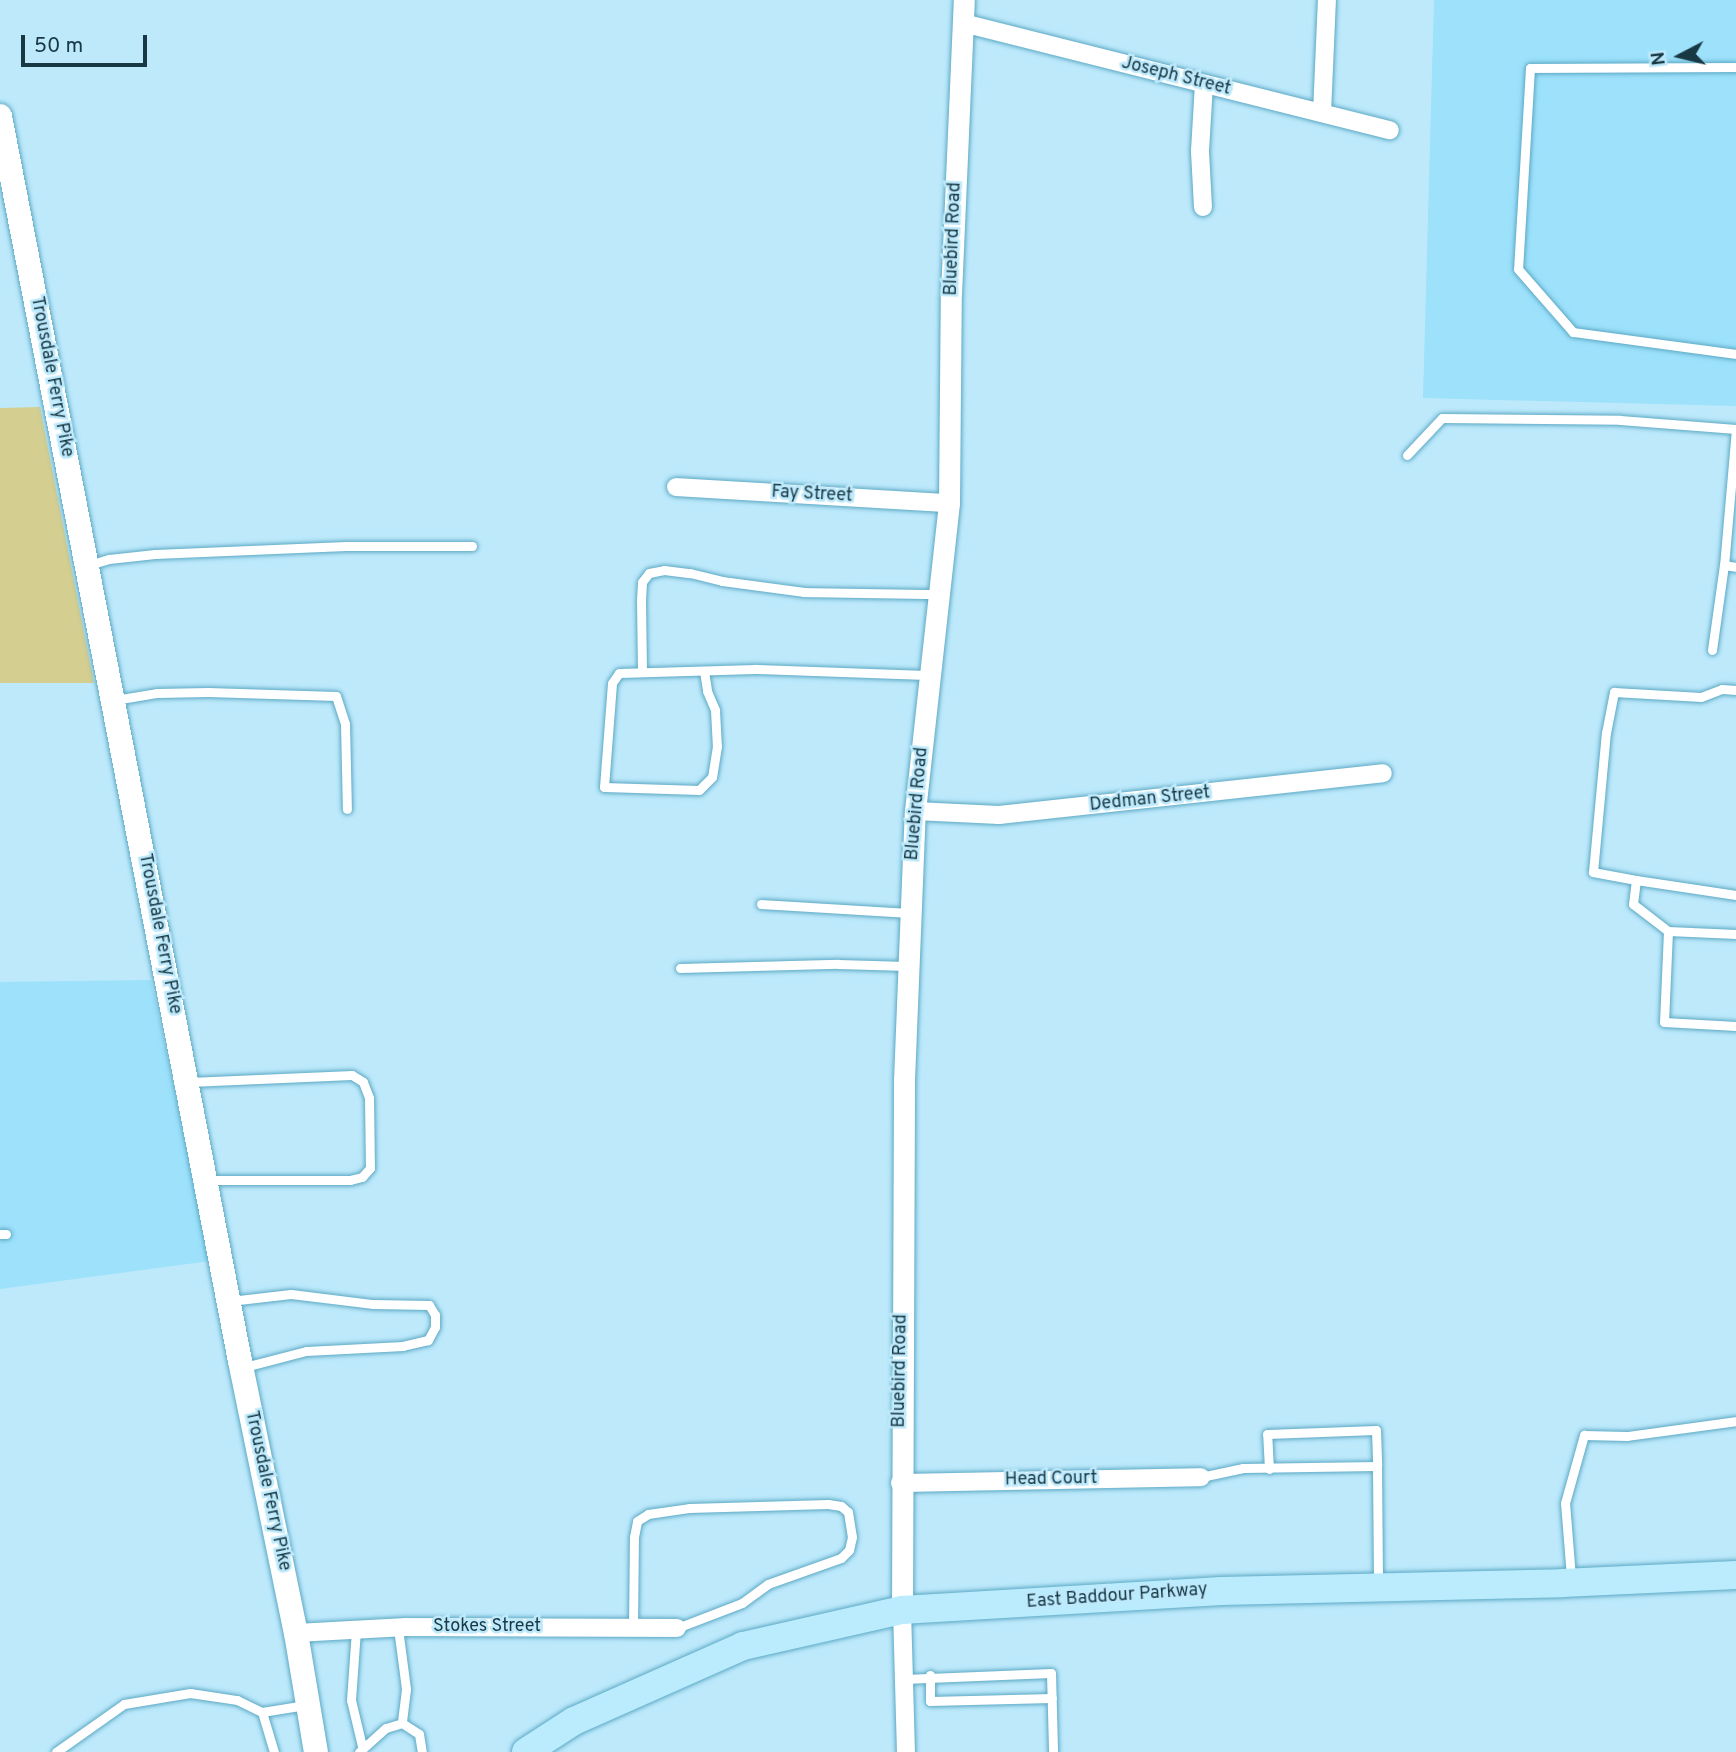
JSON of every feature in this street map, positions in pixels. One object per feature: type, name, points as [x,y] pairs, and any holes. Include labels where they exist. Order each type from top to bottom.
[{"type":"main road","name":"Trousdale Ferry Pike","points":[[0,116],[242,1368],[296,1633],[316,1752]]},
{"type":"main road","name":"East Baddour Parkway","points":[[526,1752],[574,1721],[743,1646],[902,1610],[1221,1591],[1571,1583],[1736,1574]]},
{"type":"street","name":"Bluebird Road","points":[[902,1610],[900,1483],[904,1080],[915,811],[949,503],[951,294],[964,0]]},
{"type":"street","points":[[1322,113],[1327,0]]},
{"type":"street","name":"Joseph Street","points":[[963,23],[1390,130]]},
{"type":"street","points":[[1203,207],[1200,151],[1204,84]]},
{"type":"street","name":"Fay Street","points":[[676,486],[949,503]]},
{"type":"street","name":"Dedman Street","points":[[915,811],[999,814],[1210,794],[1384,773]]},
{"type":"street","name":"Head Court","points":[[900,1483],[1201,1477]]},
{"type":"street","points":[[902,1610],[906,1752]]},
{"type":"street","name":"Stokes Street","points":[[296,1633],[398,1628],[677,1628]]},
{"type":"lane","points":[[1736,67],[1530,68],[1518,268],[1573,332],[1736,354]]},
{"type":"lane","points":[[1407,454],[1442,418],[1620,420],[1736,429],[1724,565],[1712,650]]},
{"type":"lane","points":[[87,566],[108,559],[155,554],[346,546],[472,546]]},
{"type":"lane","points":[[1724,565],[1736,567]]},
{"type":"lane","points":[[642,671],[642,582],[649,573],[664,570],[690,573],[722,581],[804,592],[939,594]]},
{"type":"lane","points":[[704,671],[707,691],[715,710],[717,746],[712,777],[699,790],[604,787],[612,683],[619,673],[755,669],[930,675]]},
{"type":"lane","points":[[1736,690],[1722,688],[1701,697],[1614,692],[1606,733],[1593,872],[1736,895]]},
{"type":"lane","points":[[113,700],[157,694],[208,692],[336,696],[345,724],[347,809]]},
{"type":"lane","points":[[1636,880],[1633,904],[1668,931],[1736,934]]},
{"type":"lane","points":[[761,904],[911,913]]},
{"type":"lane","points":[[1668,931],[1664,1022],[1736,1026]]},
{"type":"lane","points":[[680,968],[838,964],[909,967]]},
{"type":"lane","points":[[188,1082],[352,1074],[363,1082],[369,1098],[370,1168],[362,1177],[350,1180],[206,1180]]},
{"type":"lane","points":[[229,1301],[291,1294],[373,1304],[429,1305],[435,1315],[435,1327],[428,1340],[403,1346],[306,1351],[242,1368]]},
{"type":"lane","points":[[1571,1583],[1565,1503],[1584,1435],[1627,1436],[1736,1421]]},
{"type":"lane","points":[[1269,1469],[1267,1434],[1376,1430],[1378,1587]]},
{"type":"lane","points":[[1201,1477],[1243,1468],[1377,1466]]},
{"type":"lane","points":[[633,1628],[634,1537],[637,1521],[648,1514],[689,1508],[828,1504],[841,1506],[848,1512],[852,1537],[849,1550],[841,1558],[768,1584],[742,1603],[677,1628]]},
{"type":"lane","points":[[398,1628],[406,1689],[402,1723]]},
{"type":"lane","points":[[356,1630],[351,1700],[361,1749],[386,1728],[402,1723]]},
{"type":"lane","points":[[904,1678],[930,1675],[1051,1674],[1053,1752]]},
{"type":"lane","points":[[930,1675],[930,1701],[1052,1698]]},
{"type":"lane","points":[[56,1752],[124,1704],[190,1693],[237,1700],[262,1712],[308,1704]]},
{"type":"lane","points":[[262,1712],[274,1752]]},
{"type":"lane","points":[[402,1723],[419,1734],[422,1752]]},
{"type":"shaded area","points":[[1434,0],[1736,0],[1736,406],[1423,398]]},
{"type":"shaded area","points":[[40,407],[94,683],[0,683],[0,408]]},
{"type":"shaded area","points":[[151,980],[210,1261],[0,1289],[0,982]]}]
